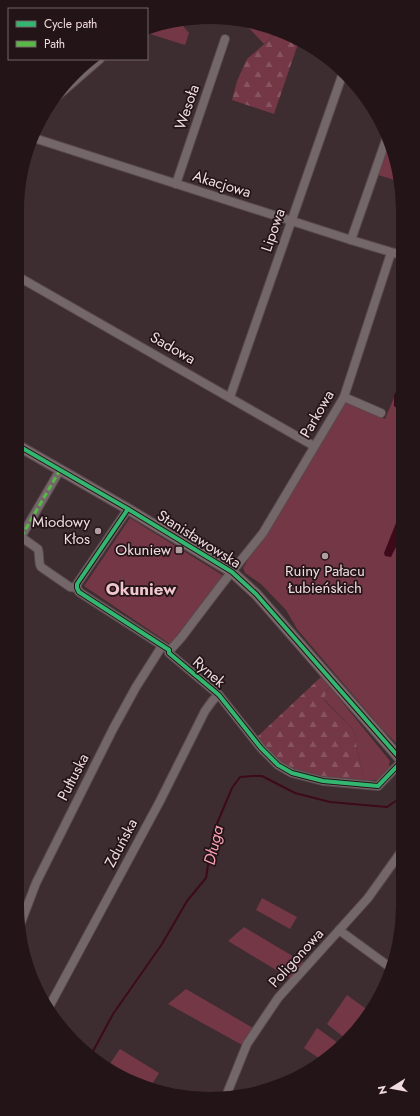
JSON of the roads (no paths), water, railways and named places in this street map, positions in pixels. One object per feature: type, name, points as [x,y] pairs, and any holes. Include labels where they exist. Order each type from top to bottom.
[{"type":"main road","name":"Stanisławowska","points":[[24,449],[128,509],[232,572],[261,600],[396,755]]},
{"type":"street","name":"Wesoła","points":[[176,184],[225,39]]},
{"type":"street","points":[[77,79],[91,66]]},
{"type":"street","name":"Lipowa","points":[[230,397],[342,78]]},
{"type":"street","name":"Akacjowa","points":[[38,139],[396,254]]},
{"type":"street","points":[[351,240],[384,145]]},
{"type":"street","name":"Parkowa","points":[[232,572],[263,534],[344,397],[392,253]]},
{"type":"street","name":"Sadowa","points":[[24,280],[314,446]]},
{"type":"street","points":[[344,397],[381,413]]},
{"type":"street","points":[[24,527],[60,470]]},
{"type":"street","points":[[77,588],[77,584],[128,509]]},
{"type":"street","name":"Rynek","points":[[24,539],[38,549],[40,557],[39,564],[41,567],[70,587],[77,588],[79,592],[166,648],[219,695],[278,766],[292,773],[323,781],[378,786],[396,768]]},
{"type":"street","points":[[166,648],[172,648],[181,638],[232,572]]},
{"type":"street","name":"Pułtuska","points":[[24,914],[36,883],[113,729],[136,687],[166,648]]},
{"type":"street","name":"Zduńska","points":[[51,1003],[160,801],[206,711],[213,700],[219,695]]},
{"type":"street","name":"Poligonowa","points":[[228,1091],[247,1044],[274,1005],[368,898],[396,859]]},
{"type":"street","points":[[339,930],[386,965]]},
{"type":"waterway","name":"Długa","points":[[93,1051],[113,1014],[162,944],[187,901],[206,878],[213,833],[232,788],[240,777],[262,776],[295,793],[330,802],[387,807],[396,801]]},
{"type":"place","name":"Miodowy Kłos","points":[[98,531]]},
{"type":"place","name":"Okuniew","points":[[179,550]]},
{"type":"place","name":"Ruiny Pałacu Łubieńskich","points":[[325,556]]},
{"type":"district","name":"Okuniew","points":[[141,589]]}]
